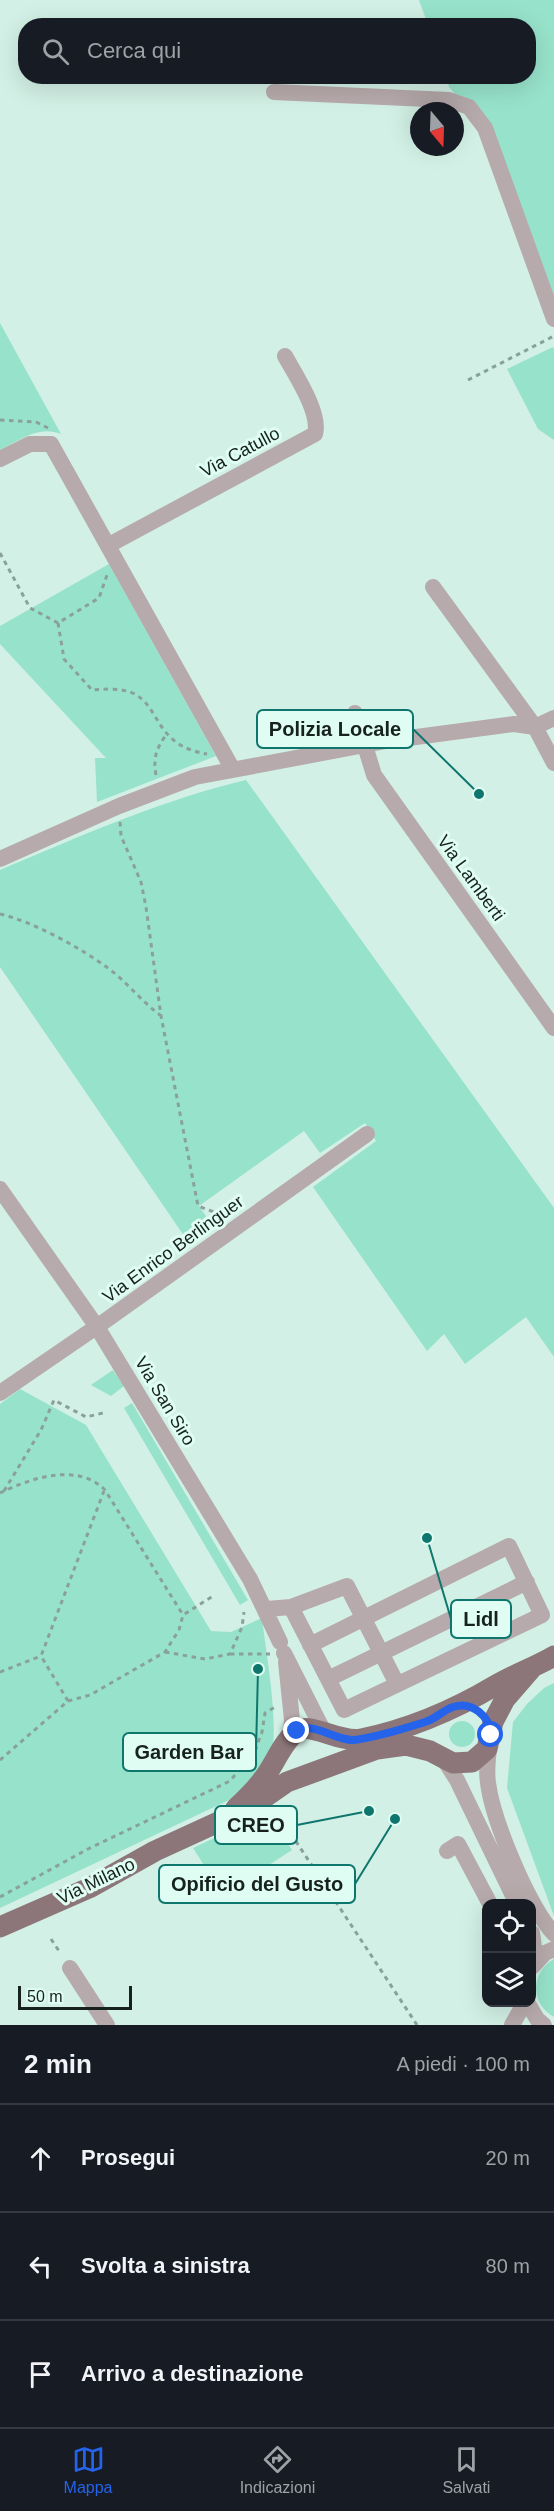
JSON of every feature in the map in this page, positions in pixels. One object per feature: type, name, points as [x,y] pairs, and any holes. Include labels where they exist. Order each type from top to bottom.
[{"type":"main road","points":[[224,1819],[265,1777],[294,1733],[304,1728],[344,1740],[361,1739],[428,1721],[469,1703],[496,1685],[554,1656]]},
{"type":"main road","points":[[490,1737],[488,1722],[478,1711],[468,1706],[449,1710],[435,1722],[433,1735],[444,1758],[461,1764],[472,1762],[484,1754],[490,1737],[496,1713],[531,1669]]},
{"type":"main road","points":[[290,1740],[287,1751],[291,1763],[302,1772],[316,1773]]},
{"type":"main road","name":"Via Milano","points":[[0,1927],[37,1909],[65,1889],[102,1870],[155,1851],[259,1802],[287,1782],[392,1745],[424,1749],[444,1758]]},
{"type":"street","points":[[274,92],[449,100],[469,107],[485,128],[554,319]]},
{"type":"street","name":"Via Catullo","points":[[112,550],[315,434],[317,426],[303,387],[285,356]]},
{"type":"street","points":[[0,459],[30,444],[51,444],[229,763]]},
{"type":"street","points":[[433,587],[535,727],[554,763]]},
{"type":"street","name":"Via Lamberti","points":[[355,713],[374,775],[554,1028]]},
{"type":"street","points":[[0,859],[118,806],[229,763],[364,747],[386,741],[514,724],[535,727],[554,718]]},
{"type":"street","name":"Via Enrico Berlinguer","points":[[0,1393],[97,1327],[367,1134]]},
{"type":"street","name":"Via San Siro","points":[[0,1189],[97,1327],[267,1609],[274,1646]]},
{"type":"street","points":[[291,1607],[310,1645],[344,1710],[542,1615],[509,1546],[310,1645]]},
{"type":"street","points":[[328,1679],[526,1582]]},
{"type":"street","points":[[267,1609],[291,1607],[347,1586],[397,1684]]},
{"type":"street","points":[[290,1740],[292,1720],[284,1653],[321,1726],[329,1735]]},
{"type":"street","points":[[490,1737],[488,1782],[495,1816],[531,1897],[554,1934]]},
{"type":"street","points":[[444,1758],[462,1789],[515,1899]]},
{"type":"street","points":[[447,1851],[458,1844],[487,1899]]},
{"type":"street","points":[[536,1962],[554,1948]]},
{"type":"street","points":[[70,1968],[107,2025]]},
{"type":"street","points":[[512,2025],[523,2007]]},
{"type":"street","points":[[529,2007],[544,2025]]},
{"type":"path","points":[[468,380],[554,336]]},
{"type":"path","points":[[0,420],[36,422],[49,429],[51,444]]},
{"type":"path","points":[[58,623],[99,598],[112,550]]},
{"type":"path","points":[[0,553],[30,608],[58,623]]},
{"type":"path","points":[[58,623],[64,659],[92,690],[129,692],[143,699],[166,735],[181,747],[229,763]]},
{"type":"path","points":[[158,791],[154,762],[157,747],[166,735]]},
{"type":"path","points":[[118,806],[121,836],[142,890],[161,1016],[198,1206],[219,1214]]},
{"type":"path","points":[[0,914],[15,917],[50,934],[108,968],[161,1016]]},
{"type":"path","points":[[2,1492],[41,1430],[54,1400],[86,1417],[103,1413]]},
{"type":"path","points":[[2,1492],[55,1475],[78,1476],[96,1481],[105,1490],[183,1615]]},
{"type":"path","points":[[0,1672],[41,1656],[105,1490]]},
{"type":"path","points":[[0,1760],[68,1701],[90,1695],[165,1652],[179,1630],[183,1615],[213,1596]]},
{"type":"path","points":[[230,1654],[242,1627],[244,1612]]},
{"type":"path","points":[[165,1652],[205,1659],[274,1646],[273,1664]]},
{"type":"path","points":[[41,1656],[68,1701]]},
{"type":"path","points":[[276,1696],[277,1715]]},
{"type":"path","points":[[0,1897],[88,1848],[230,1781],[255,1751],[262,1732],[265,1713],[277,1707]]},
{"type":"path","points":[[273,1807],[417,2025]]},
{"type":"path","points":[[51,1939],[59,1951]]},
{"type":"green space","points":[[419,0],[554,0],[554,319],[485,128],[448,84],[536,84],[536,18],[425,18]]},
{"type":"green space","points":[[0,323],[61,434],[37,432],[0,450]]},
{"type":"green space","points":[[553,347],[554,440],[538,429],[507,369]]},
{"type":"green space","points":[[109,564],[216,756],[97,802],[95,758],[106,758],[0,644],[0,626]]},
{"type":"green space","points":[[246,780],[554,1208],[554,1357],[526,1317],[465,1364],[444,1334],[427,1351],[313,1187],[376,1141],[365,1123],[320,1153],[304,1131],[199,1206],[215,1229],[191,1246],[0,967],[0,870],[152,808]]},
{"type":"green space","points":[[113,1370],[124,1386],[111,1396],[91,1385]]},
{"type":"green space","points":[[20,1389],[86,1425],[211,1631],[231,1632],[262,1618],[274,1729],[273,1745],[266,1763],[252,1780],[229,1800],[0,1908],[0,1404]]},
{"type":"green space","points":[[132,1403],[248,1600],[240,1605],[124,1408]]},
{"type":"green space","points":[[554,1683],[554,1916],[507,1788],[513,1722],[527,1704],[544,1688]]},
{"type":"green space","points":[[462,1721],[471,1725],[475,1734],[471,1743],[462,1747],[453,1743],[449,1734],[453,1725]]},
{"type":"green space","points":[[268,1813],[292,1850],[223,1895],[193,1848]]},
{"type":"green space","points":[[554,1959],[554,2017],[540,2004],[537,1996],[537,1980],[546,1965]]},
{"type":"place","name":"Polizia Locale","points":[[479,794]]},
{"type":"place","name":"Lidl","points":[[427,1538]]},
{"type":"place","name":"Garden Bar","points":[[258,1669]]},
{"type":"place","name":"CREO","points":[[369,1811]]},
{"type":"place","name":"Opificio del Gusto","points":[[395,1819]]},
{"type":"route","points":[[297,1731],[310,1728],[340,1739],[361,1739],[428,1721],[450,1708],[463,1706],[476,1709],[483,1714],[489,1724],[491,1735]]}]
